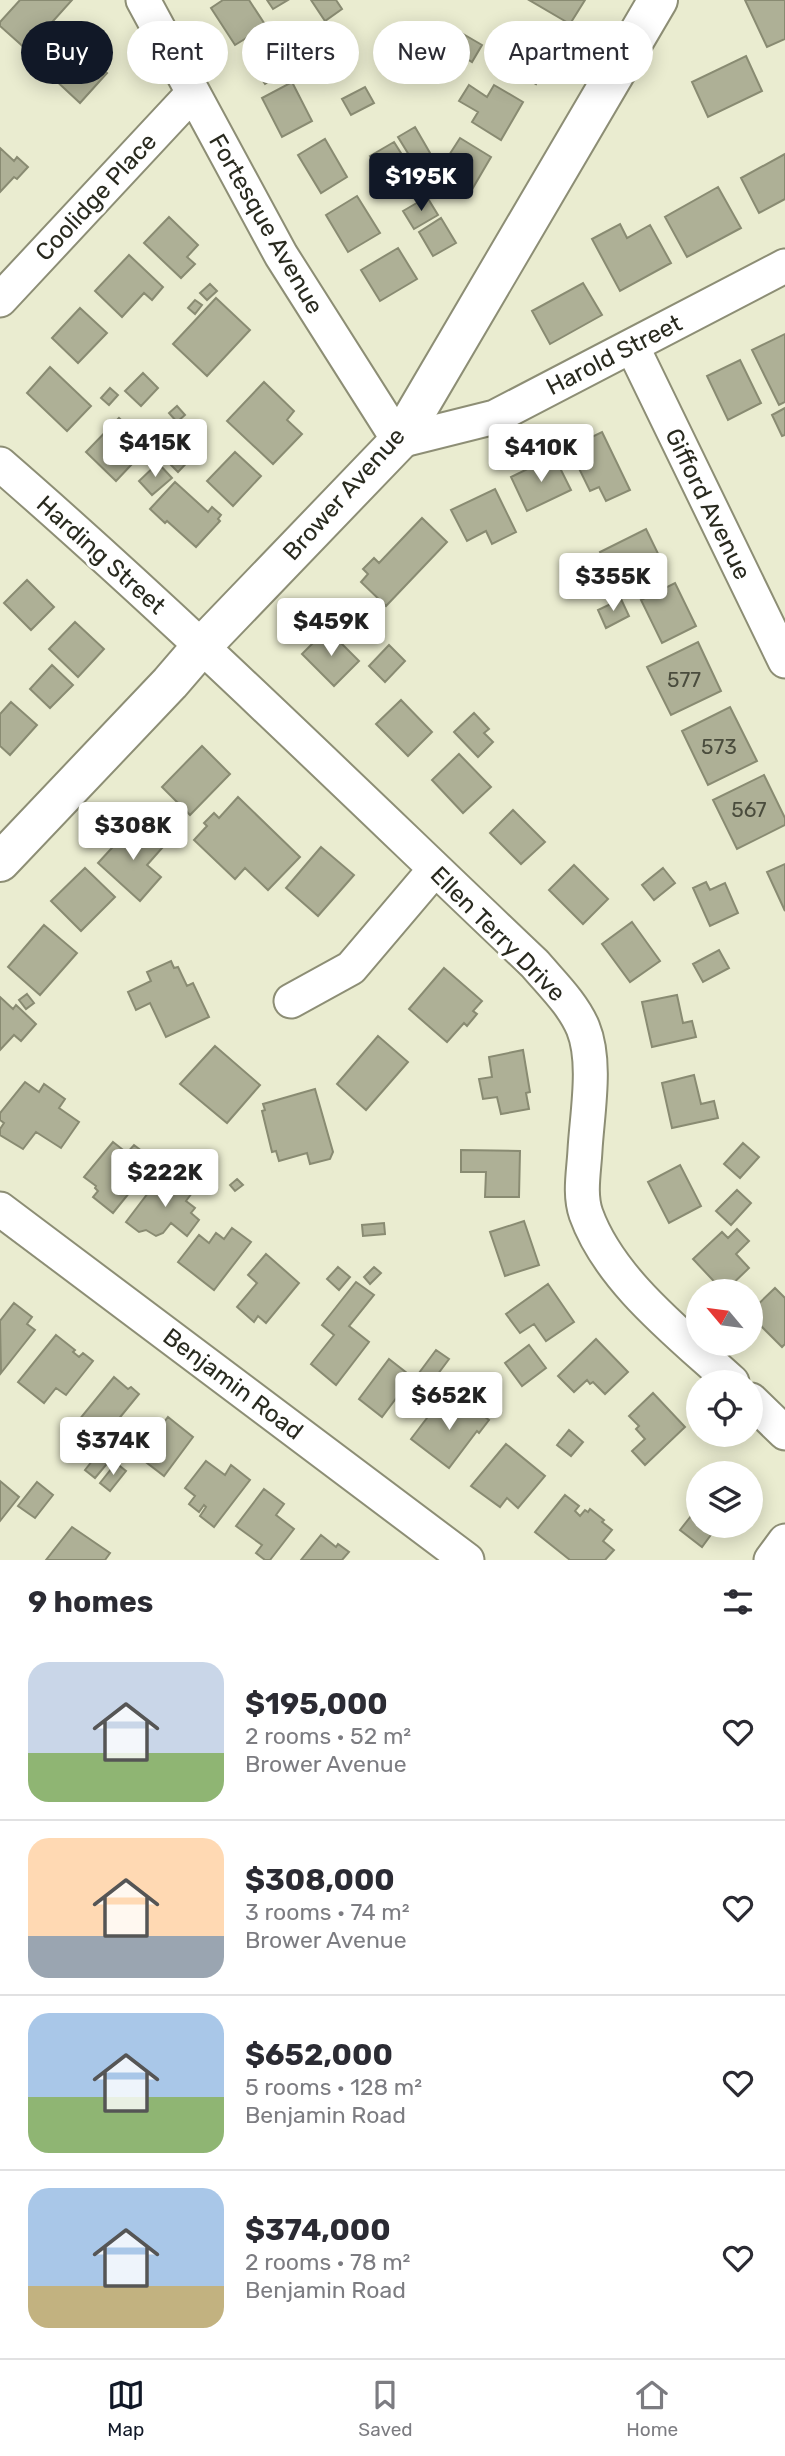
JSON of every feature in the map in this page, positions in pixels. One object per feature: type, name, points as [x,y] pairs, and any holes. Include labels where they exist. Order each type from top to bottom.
[{"type":"main road","name":"Brower Avenue","points":[[0,862],[398,441],[658,0]]},
{"type":"street","name":"Fortesque Avenue","points":[[144,0],[192,94],[281,255],[398,441]]},
{"type":"street","name":"Coolidge Place","points":[[0,300],[192,94]]},
{"type":"street","name":"Harold Street","points":[[398,441],[495,417],[785,266]]},
{"type":"street","name":"Gifford Avenue","points":[[632,345],[784,657]]},
{"type":"street","name":"Harding Street","points":[[0,464],[201,647]]},
{"type":"street","name":"Ellen Terry Drive","points":[[201,647],[535,964],[564,997],[584,1028],[590,1067],[583,1187],[586,1212],[604,1251],[638,1294],[719,1370]]},
{"type":"street","points":[[291,1000],[351,968],[435,869]]},
{"type":"street","name":"Benjamin Road","points":[[0,1209],[467,1560]]},
{"type":"street","points":[[763,1412],[785,1433]]},
{"type":"street","points":[[771,1560],[785,1541]]},
{"type":"building","points":[[20,0],[72,0],[53,21],[21,21],[21,45],[0,26],[0,22]]},
{"type":"building","points":[[223,0],[249,0],[263,21],[242,21],[242,41],[235,45],[228,34],[228,21],[219,21],[211,8]]},
{"type":"building","points":[[267,0],[288,0],[273,9]]},
{"type":"building","points":[[311,0],[336,0],[342,9],[325,21]]},
{"type":"building","points":[[529,0],[585,0],[572,21],[565,21]]},
{"type":"building","points":[[745,0],[785,0],[785,39],[767,47]]},
{"type":"building","points":[[470,38],[482,45],[472,62],[470,61]]},
{"type":"building","points":[[746,56],[762,91],[708,117],[692,82]]},
{"type":"building","points":[[60,84],[97,84],[80,103]]},
{"type":"building","points":[[293,84],[312,121],[282,137],[262,98]]},
{"type":"building","points":[[469,85],[487,97],[494,85],[523,102],[501,140],[472,122],[478,112],[459,101]]},
{"type":"building","points":[[365,87],[374,103],[351,115],[342,99]]},
{"type":"building","points":[[415,127],[430,153],[414,163],[398,137]]},
{"type":"building","points":[[460,138],[491,157],[470,193],[437,174]]},
{"type":"building","points":[[325,139],[347,177],[321,193],[298,155]]},
{"type":"building","points":[[394,142],[404,158],[380,172],[370,156]]},
{"type":"building","points":[[0,148],[14,161],[17,157],[28,167],[0,192]]},
{"type":"building","points":[[785,154],[785,199],[759,213],[741,178]]},
{"type":"building","points":[[718,187],[741,228],[687,257],[665,217]]},
{"type":"building","points":[[357,196],[380,233],[348,252],[326,215]]},
{"type":"building","points":[[427,197],[438,215],[414,229],[403,211]]},
{"type":"building","points":[[169,217],[198,245],[187,257],[195,264],[181,278],[144,243]]},
{"type":"building","points":[[441,218],[456,243],[433,256],[419,232]]},
{"type":"building","points":[[620,224],[627,238],[650,225],[671,263],[620,291],[592,239]]},
{"type":"building","points":[[398,248],[417,279],[380,301],[361,270]]},
{"type":"building","points":[[129,255],[163,287],[152,300],[144,293],[122,317],[95,291]]},
{"type":"building","points":[[583,283],[602,315],[550,344],[532,311]]},
{"type":"building","points":[[210,284],[217,291],[207,300],[200,293]]},
{"type":"building","points":[[216,298],[250,330],[207,376],[173,344]]},
{"type":"building","points":[[195,300],[202,305],[195,314],[188,308]]},
{"type":"building","points":[[80,308],[107,333],[78,363],[52,338]]},
{"type":"building","points":[[785,334],[785,402],[779,405],[752,350]]},
{"type":"building","points":[[740,360],[761,403],[728,420],[707,376]]},
{"type":"building","points":[[50,367],[91,406],[67,431],[27,393]]},
{"type":"building","points":[[143,373],[158,388],[141,406],[125,391]]},
{"type":"building","points":[[264,382],[294,411],[287,420],[302,434],[273,464],[227,421]]},
{"type":"building","points":[[110,388],[118,395],[109,405],[101,398]]},
{"type":"building","points":[[177,406],[185,415],[177,422],[169,413]]},
{"type":"building","points":[[785,408],[785,435],[782,436],[772,415]]},
{"type":"building","points":[[119,418],[149,446],[116,481],[86,452]]},
{"type":"building","points":[[179,430],[199,450],[178,472],[158,452]]},
{"type":"building","points":[[602,432],[630,490],[606,501],[599,487],[590,491],[569,448]]},
{"type":"building","points":[[235,452],[261,476],[233,506],[207,481]]},
{"type":"building","points":[[554,456],[571,490],[527,511],[511,477]]},
{"type":"building","points":[[158,463],[172,478],[152,495],[139,481]]},
{"type":"building","points":[[175,482],[208,512],[212,507],[221,515],[218,519],[220,521],[196,547],[150,509]]},
{"type":"building","points":[[495,489],[516,532],[492,544],[486,531],[467,541],[451,510]]},
{"type":"building","points":[[422,518],[447,542],[386,606],[361,582],[368,574],[363,569],[374,558],[379,563]]},
{"type":"building","points":[[646,529],[665,568],[619,591],[600,552]]},
{"type":"building","points":[[27,580],[54,607],[31,630],[4,603]]},
{"type":"building","points":[[675,583],[696,626],[662,643],[641,600]]},
{"type":"building","points":[[621,599],[629,616],[606,628],[598,610]]},
{"type":"building","points":[[75,622],[104,649],[78,677],[49,649]]},
{"type":"building","points":[[327,629],[359,661],[334,686],[302,654]]},
{"type":"building","points":[[698,642],[721,691],[671,715],[647,667]]},
{"type":"building","points":[[389,645],[405,661],[385,682],[369,666]]},
{"type":"building","points":[[52,665],[73,685],[50,708],[30,689]]},
{"type":"building","points":[[401,700],[432,732],[408,756],[376,724]]},
{"type":"building","points":[[11,702],[37,725],[10,755],[0,746],[0,714]]},
{"type":"building","points":[[730,707],[757,761],[708,785],[682,731]]},
{"type":"building","points":[[474,713],[489,729],[484,733],[493,742],[478,757],[454,732]]},
{"type":"building","points":[[202,746],[230,774],[190,815],[162,787]]},
{"type":"building","points":[[459,754],[491,787],[463,813],[432,780]]},
{"type":"building","points":[[764,775],[785,818],[785,825],[737,849],[713,800]]},
{"type":"building","points":[[238,797],[300,857],[268,890],[245,868],[235,879],[194,840],[207,826],[204,823],[214,813],[219,818]]},
{"type":"building","points":[[513,810],[545,842],[521,864],[490,833]]},
{"type":"building","points":[[135,823],[162,848],[147,865],[161,877],[140,901],[98,863]]},
{"type":"building","points":[[321,847],[354,875],[318,916],[286,888]]},
{"type":"building","points":[[785,864],[785,911],[767,872]]},
{"type":"building","points":[[574,865],[608,899],[583,924],[549,890]]},
{"type":"building","points":[[85,868],[115,897],[81,931],[51,901]]},
{"type":"building","points":[[663,868],[675,883],[654,900],[642,885]]},
{"type":"building","points":[[706,882],[710,890],[725,883],[738,913],[710,926],[693,888]]},
{"type":"building","points":[[632,922],[660,961],[630,982],[602,944]]},
{"type":"building","points":[[44,925],[77,953],[40,995],[8,967]]},
{"type":"building","points":[[719,950],[729,968],[703,982],[693,964]]},
{"type":"building","points":[[171,961],[174,968],[178,967],[187,986],[193,983],[209,1017],[166,1037],[150,1003],[136,1010],[128,992],[151,981],[147,972]]},
{"type":"building","points":[[444,968],[482,1001],[473,1011],[477,1014],[467,1026],[464,1023],[447,1042],[409,1009]]},
{"type":"building","points":[[27,994],[34,1003],[26,1009],[19,1000]]},
{"type":"building","points":[[677,995],[683,1023],[692,1021],[696,1037],[652,1047],[642,1002]]},
{"type":"building","points":[[0,997],[13,1009],[16,1005],[36,1024],[21,1041],[14,1035],[0,1050]]},
{"type":"building","points":[[378,1036],[408,1062],[366,1110],[337,1084]]},
{"type":"building","points":[[215,1046],[260,1085],[227,1123],[180,1084]]},
{"type":"building","points":[[523,1050],[530,1092],[526,1093],[529,1109],[501,1114],[497,1097],[483,1099],[479,1079],[492,1077],[489,1057]]},
{"type":"building","points":[[694,1075],[701,1104],[714,1101],[718,1118],[672,1128],[662,1083]]},
{"type":"building","points":[[25,1082],[39,1092],[44,1084],[65,1099],[59,1108],[79,1122],[61,1148],[36,1132],[23,1149],[0,1135],[4,1123],[0,1120],[0,1113]]},
{"type":"building","points":[[315,1089],[333,1152],[330,1159],[310,1164],[307,1153],[279,1161],[276,1151],[272,1152],[262,1111],[265,1110],[263,1104]]},
{"type":"building","points":[[113,1142],[127,1153],[134,1145],[155,1161],[113,1213],[93,1197],[98,1191],[96,1186],[84,1177]]},
{"type":"building","points":[[743,1143],[759,1157],[740,1178],[724,1164]]},
{"type":"building","points":[[461,1150],[520,1151],[519,1197],[485,1197],[486,1172],[461,1172]]},
{"type":"building","points":[[680,1165],[701,1206],[669,1223],[648,1182]]},
{"type":"building","points":[[164,1172],[192,1193],[186,1201],[195,1208],[191,1213],[199,1220],[187,1236],[171,1223],[163,1233],[156,1236],[146,1230],[139,1232],[126,1222]]},
{"type":"building","points":[[237,1179],[243,1185],[235,1191],[230,1185]]},
{"type":"building","points":[[737,1190],[751,1203],[731,1225],[716,1211]]},
{"type":"building","points":[[524,1221],[539,1265],[505,1276],[490,1232]]},
{"type":"building","points":[[384,1223],[385,1234],[363,1236],[362,1225]]},
{"type":"building","points":[[232,1228],[251,1242],[214,1290],[178,1262],[199,1235],[209,1243],[216,1233],[224,1239]]},
{"type":"building","points":[[737,1229],[749,1241],[736,1254],[749,1268],[738,1279],[712,1279],[693,1259],[722,1232],[728,1238]]},
{"type":"building","points":[[266,1254],[299,1283],[266,1323],[258,1316],[254,1322],[237,1307],[257,1283],[248,1275]]},
{"type":"building","points":[[338,1267],[350,1277],[339,1290],[327,1279]]},
{"type":"building","points":[[374,1267],[381,1273],[370,1284],[364,1277]]},
{"type":"building","points":[[356,1282],[374,1295],[349,1326],[369,1342],[336,1385],[311,1364],[334,1335],[322,1325]]},
{"type":"building","points":[[548,1284],[574,1322],[546,1341],[534,1324],[520,1333],[506,1314]]},
{"type":"building","points":[[775,1288],[785,1298],[785,1344],[782,1347],[763,1328],[763,1300]]},
{"type":"building","points":[[14,1303],[32,1317],[27,1324],[35,1330],[1,1373],[0,1321]]},
{"type":"building","points":[[56,1335],[75,1350],[73,1352],[79,1357],[83,1353],[93,1361],[66,1395],[56,1388],[44,1403],[18,1382]]},
{"type":"building","points":[[596,1339],[628,1372],[605,1394],[593,1382],[590,1384],[587,1380],[574,1392],[558,1376]]},
{"type":"building","points":[[529,1345],[546,1368],[522,1386],[505,1363]]},
{"type":"building","points":[[436,1350],[449,1359],[432,1382],[419,1373]]},
{"type":"building","points":[[389,1359],[412,1377],[382,1417],[359,1399]]},
{"type":"building","points":[[114,1377],[139,1394],[104,1437],[99,1432],[92,1441],[74,1426]]},
{"type":"building","points":[[653,1393],[685,1427],[645,1465],[632,1451],[645,1439],[636,1429],[639,1426],[629,1416]]},
{"type":"building","points":[[440,1401],[457,1415],[466,1403],[489,1420],[479,1433],[477,1431],[449,1468],[411,1439]]},
{"type":"building","points":[[168,1417],[193,1437],[164,1476],[138,1456]]},
{"type":"building","points":[[569,1430],[583,1442],[571,1456],[557,1445]]},
{"type":"building","points":[[506,1444],[545,1476],[518,1508],[507,1498],[500,1507],[471,1486]]},
{"type":"building","points":[[100,1451],[111,1459],[95,1478],[85,1470]]},
{"type":"building","points":[[206,1461],[225,1475],[231,1465],[250,1480],[214,1527],[200,1516],[206,1507],[204,1505],[199,1512],[189,1504],[195,1496],[185,1488]]},
{"type":"building","points":[[116,1463],[126,1471],[110,1491],[100,1483]]},
{"type":"building","points":[[0,1481],[19,1497],[0,1521]]},
{"type":"building","points":[[37,1482],[53,1495],[35,1518],[18,1506]]},
{"type":"building","points":[[264,1489],[284,1504],[276,1515],[294,1529],[270,1560],[265,1560],[256,1553],[262,1545],[236,1526]]},
{"type":"building","points":[[565,1495],[579,1506],[575,1511],[580,1516],[590,1509],[612,1530],[603,1541],[614,1550],[605,1560],[570,1560],[535,1532]]},
{"type":"building","points":[[686,1522],[686,1535],[680,1530]]},
{"type":"building","points":[[72,1527],[110,1553],[105,1560],[46,1560]]},
{"type":"building","points":[[321,1535],[336,1547],[338,1544],[349,1552],[342,1560],[301,1560]]},
{"type":"building","points":[[690,1538],[709,1538],[702,1547]]}]
